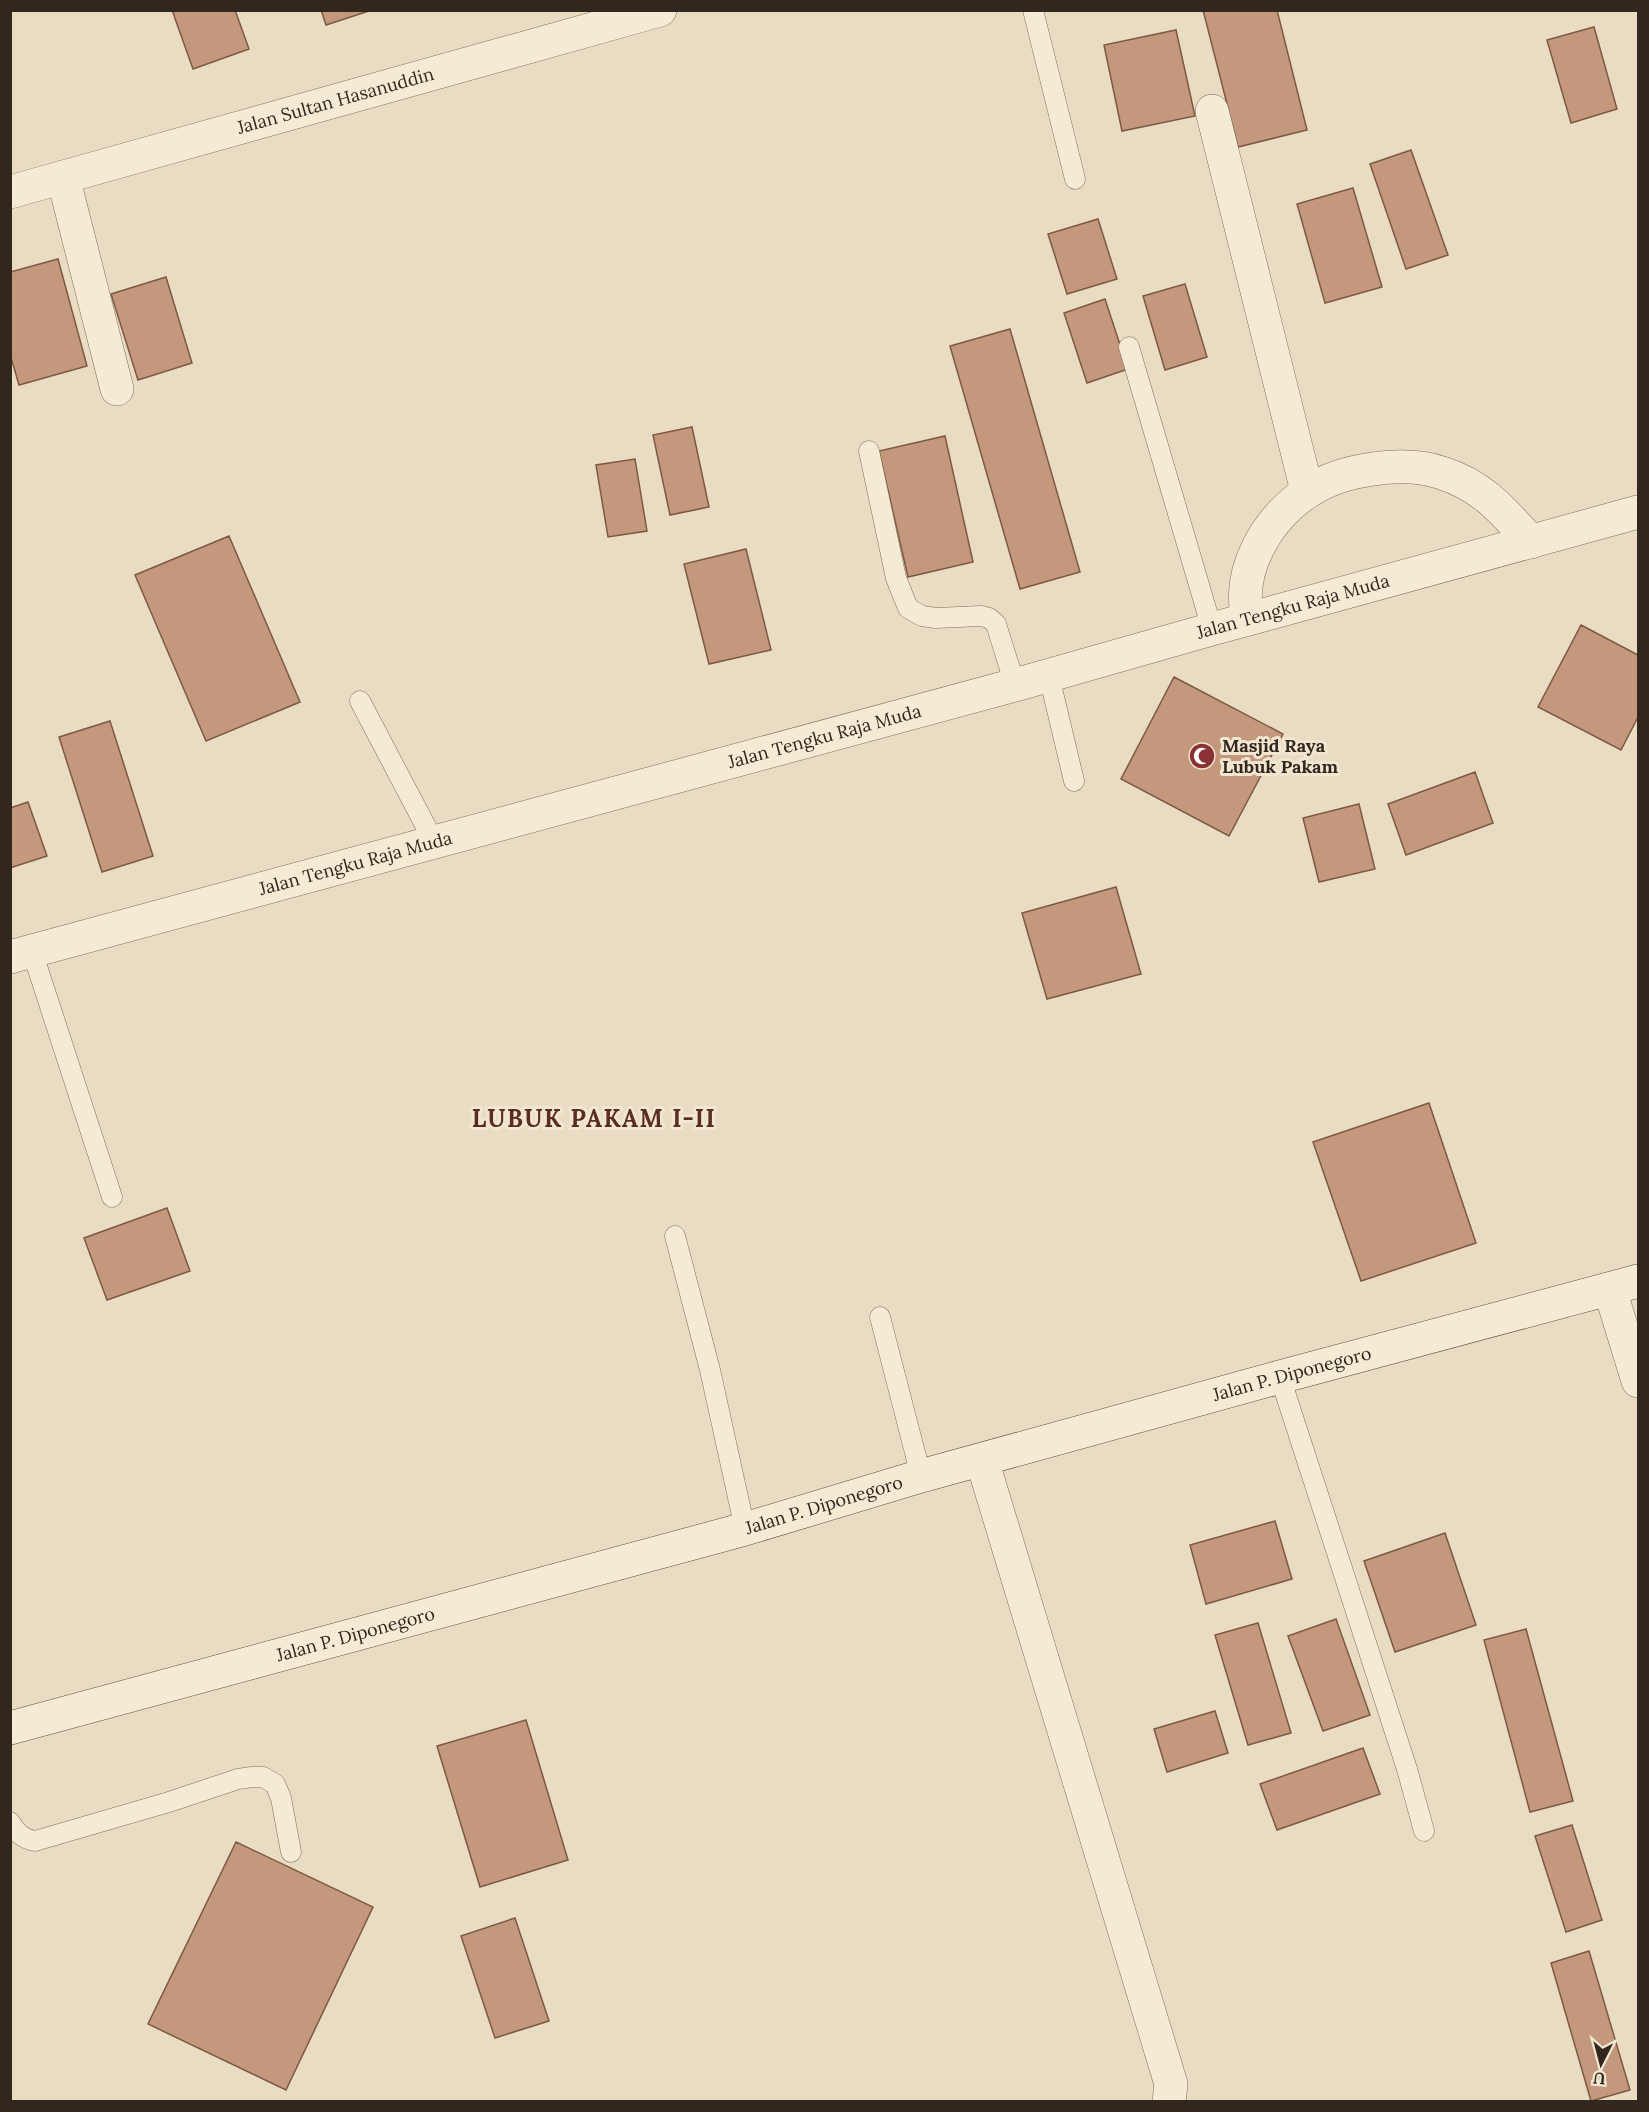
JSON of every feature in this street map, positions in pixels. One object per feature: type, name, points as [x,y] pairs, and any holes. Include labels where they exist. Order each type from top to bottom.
[{"type":"street","name":"Jalan Sultan Hasanuddin","points":[[10,192],[660,10]]},
{"type":"street","points":[[1212,111],[1307,491]]},
{"type":"street","points":[[63,177],[117,389]]},
{"type":"street","points":[[1248,619],[1244,605],[1244,589],[1250,565],[1260,544],[1281,514],[1307,491],[1356,471],[1416,467],[1460,479],[1489,497],[1531,542]]},
{"type":"street","name":"Jalan Tengku Raja Muda","points":[[21,954],[1049,676],[1638,512]]},
{"type":"street","points":[[1624,1286],[1638,1381]]},
{"type":"street","name":"Jalan P. Diponegoro","points":[[10,1728],[745,1528],[921,1476],[1280,1377],[1624,1286]]},
{"type":"street","points":[[982,1460],[1171,2084],[1170,2102]]},
{"type":"lane","points":[[1033,10],[1075,179]]},
{"type":"lane","points":[[1130,347],[1212,629]]},
{"type":"lane","points":[[869,451],[896,578],[908,608],[922,616],[936,618],[981,616],[989,618],[996,624],[1015,685]]},
{"type":"lane","points":[[1049,676],[1074,781]]},
{"type":"lane","points":[[360,700],[434,842]]},
{"type":"lane","points":[[21,954],[112,1197]]},
{"type":"lane","points":[[675,1236],[710,1370],[745,1528]]},
{"type":"lane","points":[[880,1317],[921,1476]]},
{"type":"lane","points":[[1280,1377],[1407,1770],[1424,1831]]},
{"type":"lane","points":[[10,1822],[26,1840],[35,1841],[238,1779],[263,1777],[275,1784],[281,1798],[291,1852]]},
{"type":"building","points":[[172,10],[235,10],[249,49],[193,69]]},
{"type":"building","points":[[321,10],[372,10],[326,25]]},
{"type":"building","points":[[1203,10],[1277,10],[1307,130],[1238,147]]},
{"type":"building","points":[[1594,27],[1617,109],[1571,123],[1547,40]]},
{"type":"building","points":[[1176,30],[1195,116],[1122,131],[1104,45]]},
{"type":"building","points":[[1411,150],[1448,255],[1406,269],[1370,164]]},
{"type":"building","points":[[1353,188],[1382,287],[1325,303],[1297,204]]},
{"type":"building","points":[[1098,219],[1117,279],[1067,294],[1048,234]]},
{"type":"building","points":[[58,259],[87,366],[19,385],[10,354],[10,272]]},
{"type":"building","points":[[166,277],[192,363],[138,380],[111,294]]},
{"type":"building","points":[[1185,284],[1207,357],[1165,370],[1143,296]]},
{"type":"building","points":[[1105,299],[1128,369],[1087,383],[1064,313]]},
{"type":"building","points":[[1010,329],[1080,572],[1020,589],[950,346]]},
{"type":"building","points":[[692,427],[709,507],[670,515],[653,435]]},
{"type":"building","points":[[945,436],[973,562],[908,577],[879,451]]},
{"type":"building","points":[[635,459],[647,531],[608,537],[596,465]]},
{"type":"building","points":[[229,536],[300,702],[206,741],[135,575]]},
{"type":"building","points":[[746,549],[771,650],[709,664],[684,564]]},
{"type":"building","points":[[1581,625],[1638,655],[1638,717],[1621,750],[1538,707]]},
{"type":"building","name":"Masjid Raya Lubuk Pakam","points":[[1174,677],[1283,734],[1229,836],[1121,779]]},
{"type":"building","points":[[110,721],[153,856],[102,872],[59,737]]},
{"type":"building","points":[[1475,772],[1493,823],[1406,855],[1388,804]]},
{"type":"building","points":[[28,802],[47,856],[10,868],[10,808]]},
{"type":"building","points":[[1359,804],[1375,869],[1319,882],[1303,818]]},
{"type":"building","points":[[1116,887],[1141,974],[1047,999],[1022,913]]},
{"type":"building","points":[[1429,1103],[1476,1243],[1361,1281],[1313,1142]]},
{"type":"building","points":[[167,1208],[190,1271],[107,1300],[84,1238]]},
{"type":"building","points":[[1275,1521],[1292,1579],[1206,1604],[1190,1545]]},
{"type":"building","points":[[1445,1533],[1476,1625],[1395,1652],[1364,1561]]},
{"type":"building","points":[[1336,1619],[1370,1715],[1323,1731],[1288,1636]]},
{"type":"building","points":[[1258,1623],[1291,1733],[1248,1745],[1215,1635]]},
{"type":"building","points":[[1526,1629],[1573,1801],[1530,1812],[1484,1640]]},
{"type":"building","points":[[1215,1711],[1228,1753],[1167,1772],[1154,1729]]},
{"type":"building","points":[[526,1720],[568,1860],[480,1887],[437,1746]]},
{"type":"building","points":[[1363,1748],[1380,1794],[1277,1830],[1260,1784]]},
{"type":"building","points":[[1572,1825],[1602,1920],[1566,1932],[1535,1836]]},
{"type":"building","points":[[236,1842],[373,1907],[286,2090],[148,2024]]},
{"type":"building","points":[[515,1918],[549,2021],[495,2038],[461,1936]]},
{"type":"building","points":[[1589,1951],[1630,2090],[1591,2101],[1551,1963]]},
{"type":"place","name":"Masjid Raya Lubuk Pakam","points":[[1202,756]]},
{"type":"district","name":"LUBUK PAKAM I-II","points":[[594,1119]]}]
